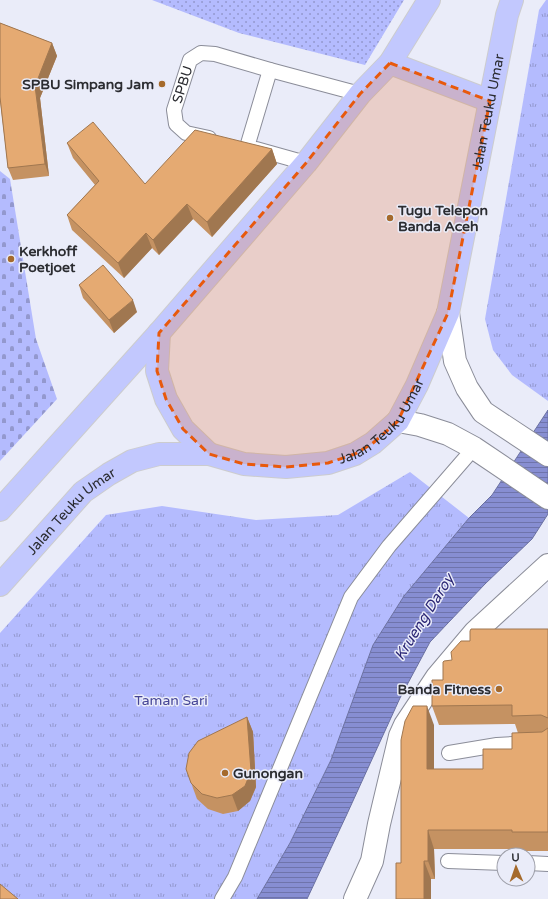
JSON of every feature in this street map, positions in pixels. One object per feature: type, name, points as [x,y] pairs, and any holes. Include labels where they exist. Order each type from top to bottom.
[{"type":"highway","points":[[0,510],[159,333],[306,162],[360,94],[390,63],[429,0]]},
{"type":"highway","name":"Jalan Teuku Umar","points":[[0,585],[83,492],[109,474],[132,461],[159,454],[208,454],[244,464],[286,467],[328,463],[355,454],[373,443],[398,421],[417,385],[448,313],[490,101],[512,5]]},
{"type":"highway","points":[[390,63],[490,101]]},
{"type":"highway","points":[[159,333],[157,371],[166,399],[183,429],[208,454]]},
{"type":"street","points":[[448,313],[455,361],[467,388],[483,412],[548,455]]},
{"type":"street","points":[[398,421],[420,425],[448,434],[474,448],[494,463],[548,498]]},
{"type":"street","points":[[355,899],[372,861],[379,824],[400,736],[405,725],[437,677],[475,632],[548,565]]},
{"type":"lane","name":"SPBU","points":[[306,162],[228,142],[186,134],[176,124],[174,110],[190,60],[201,53],[215,54],[360,94]]},
{"type":"lane","points":[[247,147],[270,70]]},
{"type":"lane","points":[[222,899],[236,877],[350,597],[389,546],[474,448]]},
{"type":"lane","points":[[449,753],[497,745],[548,742]]},
{"type":"lane","points":[[448,861],[496,863]]},
{"type":"lane","points":[[536,863],[548,864]]},
{"type":"highlighted area","points":[[390,63],[490,101],[448,313],[398,421],[373,443],[355,454],[328,463],[286,467],[244,464],[209,454],[183,429],[166,399],[157,371],[159,333],[306,163],[360,94]]},
{"type":"green space","points":[[152,0],[404,0],[365,65],[239,33]]},
{"type":"green space","points":[[546,0],[548,0],[548,401],[512,375],[493,350],[485,319],[539,10]]},
{"type":"green space","name":"Kerkhoff Poetjoet","points":[[0,171],[10,179],[36,339],[57,399],[0,461]]},
{"type":"green space","name":"Taman Sari","points":[[410,472],[469,518],[404,596],[373,645],[331,760],[290,843],[257,899],[0,899],[0,633],[106,515],[162,506],[256,520],[338,515]]},
{"type":"water","name":"Krueng Daroy","points":[[548,410],[548,514],[532,539],[485,584],[430,642],[400,698],[307,899],[257,899],[290,843],[331,760],[373,645],[404,596],[469,518],[492,495]]},
{"type":"building","points":[[0,23],[52,43],[35,86],[45,164],[8,168],[0,97]]},
{"type":"building","points":[[93,122],[145,184],[195,130],[272,149],[207,222],[187,204],[153,240],[146,233],[118,263],[67,215],[99,181],[67,143]]},
{"type":"building","points":[[103,265],[133,300],[109,320],[79,285]]},
{"type":"building","name":"Banda Fitness","points":[[471,629],[548,629],[548,718],[541,715],[512,716],[512,705],[432,706],[432,680],[443,680],[443,662],[452,660],[451,652],[461,641],[470,641]]},
{"type":"building","points":[[413,706],[427,706],[427,769],[483,769],[483,749],[512,749],[512,733],[542,732],[548,728],[548,832],[512,832],[512,830],[428,830],[428,861],[424,861],[424,899],[396,899],[396,863],[401,863],[401,740],[405,721]]},
{"type":"building","points":[[247,717],[251,771],[245,786],[232,795],[217,798],[202,794],[191,783],[186,769],[189,753],[198,741]]},
{"type":"building","points":[[0,884],[18,899],[0,899]]},
{"type":"place","name":"SPBU Simpang Jam","points":[[162,84]]},
{"type":"place","name":"Tugu Telepon Banda Aceh","points":[[390,218]]},
{"type":"place","name":"Kerkhoff Poetjoet","points":[[11,259]]},
{"type":"place","name":"Banda Fitness","points":[[499,689]]},
{"type":"place","name":"Gunongan","points":[[225,773]]}]
